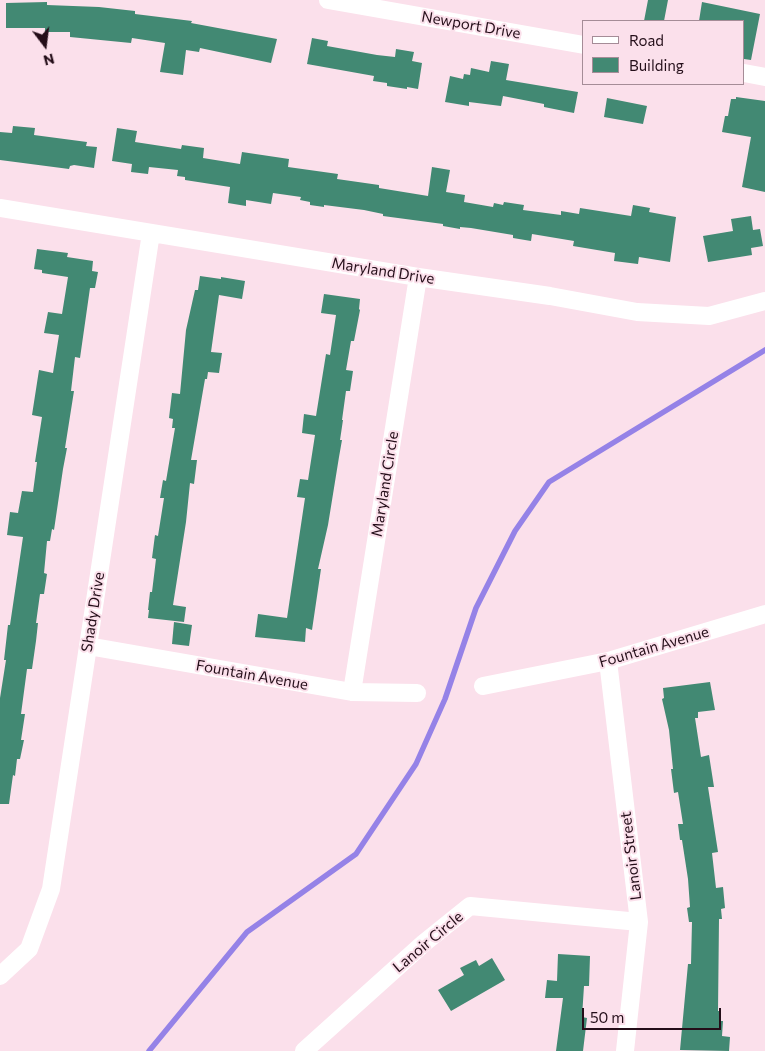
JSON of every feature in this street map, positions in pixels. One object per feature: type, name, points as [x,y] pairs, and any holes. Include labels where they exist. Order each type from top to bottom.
[{"type":"street","name":"Newport Drive","points":[[328,0],[582,45]]},
{"type":"street","points":[[745,73],[765,77]]},
{"type":"street","name":"Maryland Drive","points":[[0,208],[418,277],[550,296],[637,312],[709,316],[765,302]]},
{"type":"street","name":"Shady Drive","points":[[0,976],[29,949],[51,888],[151,233]]},
{"type":"street","name":"Maryland Circle","points":[[352,692],[418,277]]},
{"type":"street","name":"Fountain Avenue","points":[[482,686],[608,661],[765,614]]},
{"type":"street","name":"Fountain Avenue","points":[[88,646],[352,692],[416,693]]},
{"type":"street","name":"Lanoir Street","points":[[608,661],[639,922],[625,1051]]},
{"type":"street","name":"Lanoir Circle","points":[[304,1051],[424,942],[470,906],[639,922]]},
{"type":"building","points":[[648,0],[668,0],[664,20],[644,20]]},
{"type":"building","points":[[47,2],[47,5],[99,7],[135,11],[135,14],[192,21],[191,23],[277,39],[271,63],[200,48],[199,52],[186,50],[183,75],[160,72],[165,43],[132,38],[131,43],[70,37],[70,32],[45,32],[45,28],[6,28],[6,3]]},
{"type":"building","points":[[702,2],[760,14],[751,60],[745,59],[745,20],[699,20]]},
{"type":"building","points":[[312,38],[328,41],[327,46],[377,55],[395,57],[396,49],[414,52],[412,61],[422,63],[418,89],[387,86],[387,83],[373,81],[374,76],[307,64]]},
{"type":"building","points":[[491,61],[509,64],[506,80],[578,92],[574,113],[544,107],[544,104],[503,96],[501,106],[469,102],[469,106],[445,102],[450,76],[463,79],[464,74],[470,75],[471,68],[489,72]]},
{"type":"building","points":[[736,97],[765,101],[765,192],[742,187],[751,137],[722,132],[725,116],[728,116],[731,99],[736,99]]},
{"type":"building","points":[[607,98],[647,106],[643,124],[604,117]]},
{"type":"building","points":[[13,126],[35,128],[34,135],[87,142],[86,146],[97,147],[94,168],[74,165],[70,166],[69,169],[0,160],[0,132],[12,133]]},
{"type":"building","points":[[117,128],[137,131],[135,142],[181,149],[182,145],[204,148],[203,158],[240,164],[242,152],[289,159],[288,167],[338,174],[337,179],[379,185],[379,188],[428,196],[432,167],[450,170],[446,192],[465,195],[464,202],[493,207],[494,203],[503,205],[504,202],[524,205],[523,210],[561,215],[561,211],[579,214],[580,208],[631,216],[633,205],[650,208],[649,212],[676,217],[670,262],[639,257],[638,264],[614,261],[615,253],[573,246],[574,241],[532,234],[531,241],[513,238],[513,235],[471,228],[460,227],[460,229],[443,226],[443,224],[383,216],[383,214],[364,210],[310,205],[310,202],[300,200],[301,197],[273,193],[271,204],[246,200],[246,206],[228,203],[230,187],[185,180],[185,177],[177,176],[178,170],[149,167],[148,174],[131,172],[132,164],[112,161]]},
{"type":"building","points":[[751,216],[753,230],[760,229],[763,246],[751,248],[752,255],[708,262],[703,236],[733,231],[731,219]]},
{"type":"building","points":[[37,249],[68,253],[67,257],[93,261],[92,271],[98,272],[95,288],[90,288],[80,358],[75,357],[71,391],[74,391],[65,448],[67,448],[54,530],[52,529],[50,541],[47,541],[44,573],[47,574],[44,594],[40,594],[32,669],[27,669],[21,714],[25,714],[21,740],[24,740],[20,759],[17,759],[15,776],[13,775],[9,804],[0,804],[0,698],[6,660],[4,660],[8,625],[10,625],[23,537],[7,535],[10,512],[18,513],[22,491],[33,492],[37,462],[35,462],[42,417],[32,415],[39,370],[53,373],[59,335],[44,333],[48,312],[62,314],[68,277],[42,273],[42,270],[34,269]]},
{"type":"building","points":[[200,276],[245,281],[242,299],[219,295],[211,352],[222,353],[219,373],[208,372],[207,379],[205,379],[191,460],[197,460],[194,484],[190,483],[173,605],[186,607],[184,622],[148,618],[148,610],[156,559],[152,558],[155,535],[158,536],[164,498],[160,498],[163,480],[166,481],[175,428],[172,428],[173,419],[169,418],[172,393],[180,394],[186,330],[195,290],[198,290]]},
{"type":"building","points":[[324,294],[360,299],[360,310],[354,341],[351,341],[346,370],[353,371],[350,391],[346,391],[340,440],[342,440],[328,525],[318,569],[321,569],[312,630],[306,628],[305,642],[255,637],[258,614],[287,618],[305,498],[297,497],[300,479],[308,480],[315,435],[302,433],[304,414],[316,416],[326,354],[330,355],[336,315],[321,313]]},
{"type":"building","points":[[174,622],[192,625],[189,646],[172,644]]},
{"type":"building","points":[[710,682],[715,710],[698,712],[698,718],[695,718],[701,757],[709,755],[714,787],[708,787],[718,852],[712,853],[716,888],[723,887],[725,908],[721,909],[722,919],[719,919],[718,1011],[721,1011],[720,1021],[723,1021],[722,1036],[730,1037],[729,1051],[680,1050],[688,964],[691,964],[692,922],[689,922],[687,908],[690,907],[688,879],[678,824],[683,824],[678,792],[674,793],[669,730],[662,699],[664,698],[663,688]]},
{"type":"building","points":[[558,954],[590,956],[589,986],[584,986],[582,1017],[587,1018],[583,1051],[556,1051],[563,998],[545,998],[547,980],[557,981]]},
{"type":"building","points":[[492,958],[505,980],[451,1011],[438,990],[464,975],[460,968],[476,960],[479,966]]},
{"type":"waterway","points":[[149,1051],[247,932],[356,854],[416,764],[445,699],[476,608],[515,531],[549,482],[765,350]]}]
